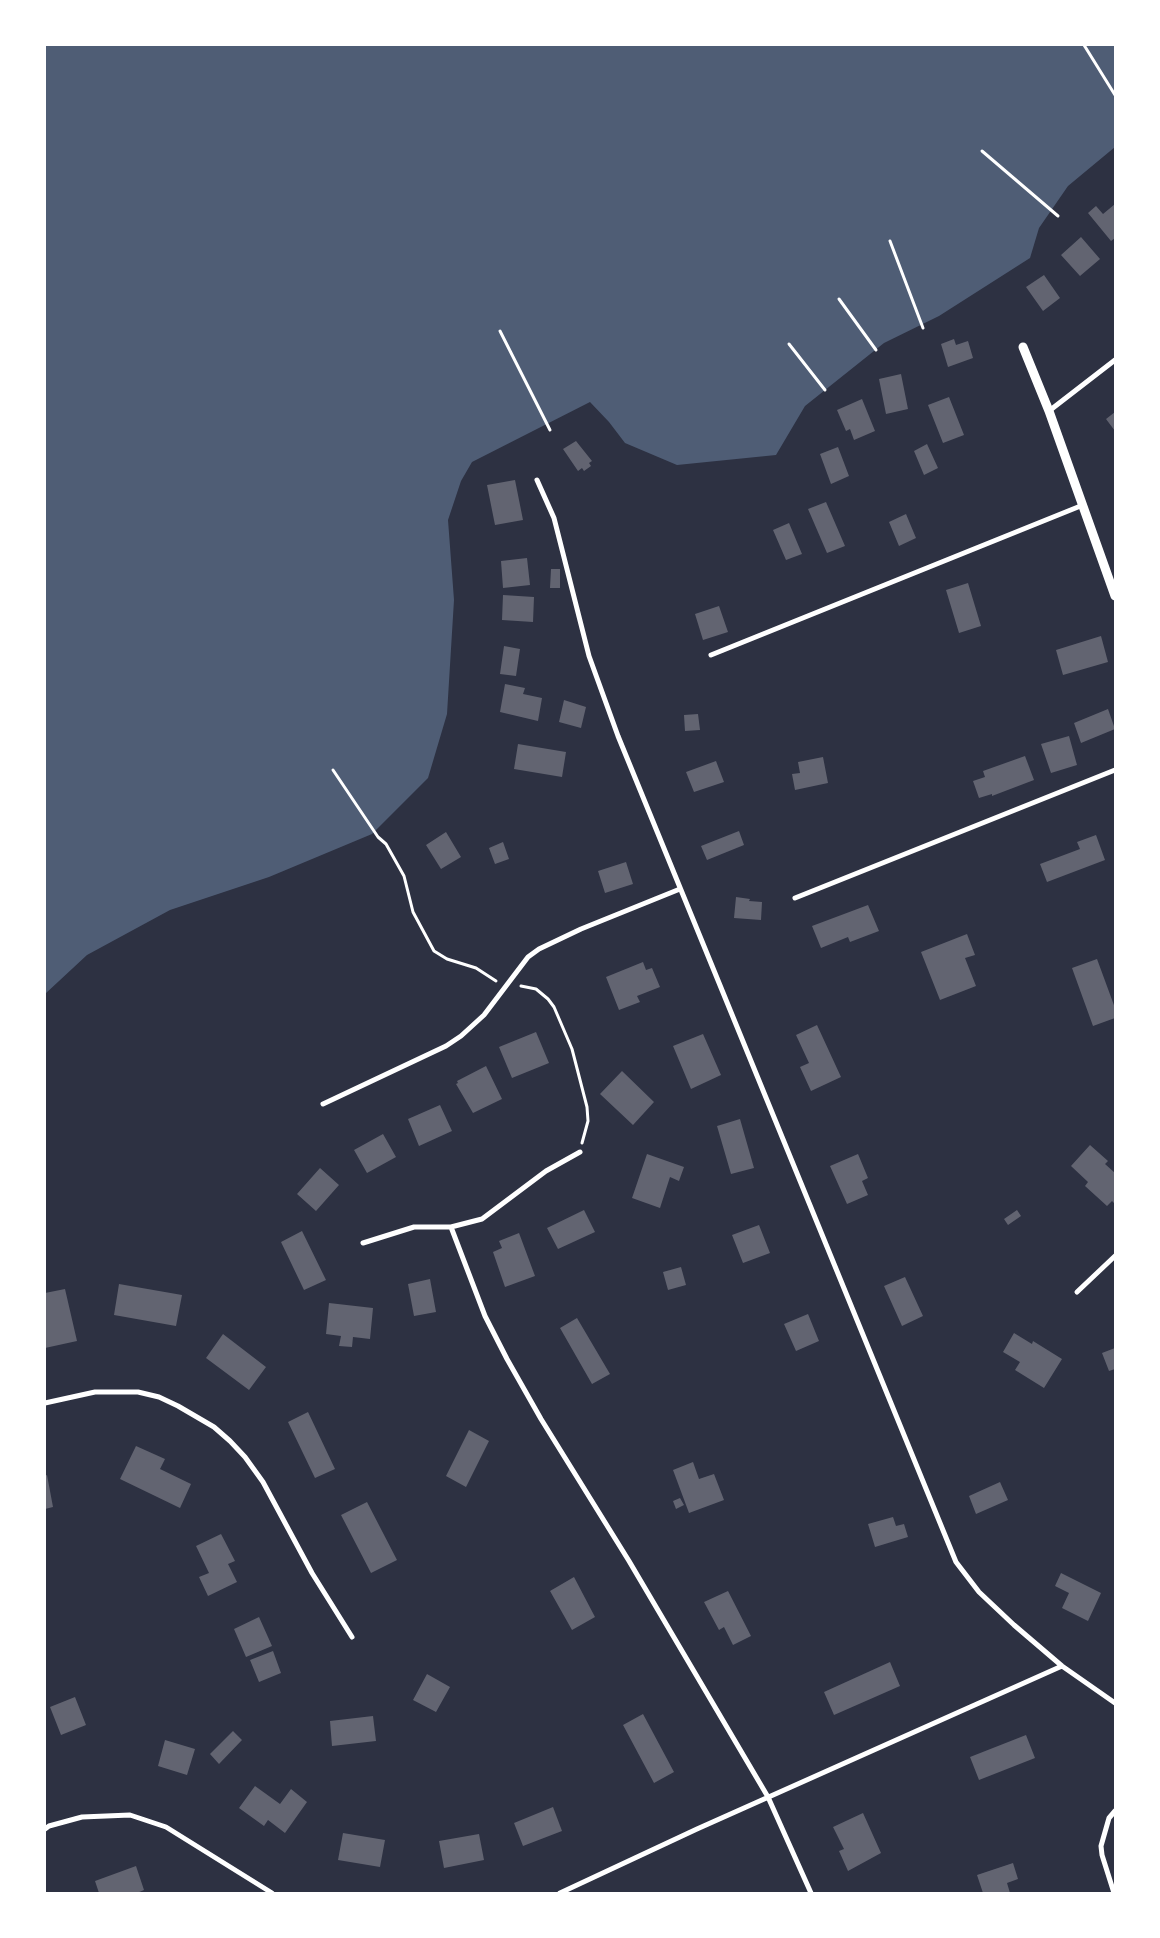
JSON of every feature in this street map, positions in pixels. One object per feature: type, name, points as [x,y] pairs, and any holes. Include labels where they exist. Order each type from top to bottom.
[{"type":"street","points":[[1023,347],[1049,411],[1115,596]]},
{"type":"street","points":[[1049,411],[1115,360]]},
{"type":"street","points":[[538,480],[554,518],[589,656],[600,689],[956,1562],[979,1592],[1062,1666],[1115,1703]]},
{"type":"street","points":[[711,655],[1083,504]]},
{"type":"street","points":[[795,898],[1115,770]]},
{"type":"street","points":[[323,1104],[446,1046],[461,1036],[484,1015],[528,958],[539,950],[581,929],[680,889]]},
{"type":"street","points":[[363,1242],[414,1227],[451,1227],[482,1219],[546,1171],[580,1152]]},
{"type":"street","points":[[451,1227],[485,1316],[507,1359],[541,1419],[629,1561],[768,1797],[811,1893]]},
{"type":"street","points":[[1077,1292],[1115,1256]]},
{"type":"street","points":[[45,1403],[95,1392],[138,1392],[159,1397],[214,1427],[245,1457],[263,1482],[312,1573],[352,1637]]},
{"type":"street","points":[[560,1893],[697,1829],[1062,1666]]},
{"type":"street","points":[[1114,1893],[1101,1846],[1109,1818],[1115,1811]]},
{"type":"street","points":[[45,1828],[82,1817],[130,1815],[166,1827],[272,1893]]},
{"type":"path","points":[[1084,45],[1115,95]]},
{"type":"path","points":[[982,152],[1058,216]]},
{"type":"path","points":[[890,242],[923,328]]},
{"type":"path","points":[[839,299],[876,350]]},
{"type":"path","points":[[500,331],[550,430]]},
{"type":"path","points":[[789,344],[825,390]]},
{"type":"path","points":[[333,770],[378,837]]},
{"type":"water","points":[[45,45],[1115,45],[1115,147],[1068,186],[1039,228],[1030,258],[939,316],[884,343],[805,406],[776,455],[677,465],[625,443],[590,402],[472,462],[461,481],[448,520],[454,600],[447,714],[428,778],[372,834],[269,877],[170,910],[87,955],[45,994]]},
{"type":"building","points":[[1115,204],[1115,238],[1111,241],[1088,213],[1096,206],[1103,214]]},
{"type":"building","points":[[1081,237],[1100,259],[1080,276],[1061,255]]},
{"type":"building","points":[[1044,275],[1060,298],[1043,311],[1026,287]]},
{"type":"building","points":[[954,339],[956,345],[968,341],[973,358],[948,367],[941,344]]},
{"type":"building","points":[[901,374],[908,409],[886,414],[879,379]]},
{"type":"building","points":[[949,397],[964,435],[943,443],[928,405]]},
{"type":"building","points":[[862,399],[875,431],[854,440],[850,429],[846,431],[837,410]]},
{"type":"building","points":[[1115,412],[1115,431],[1106,419]]},
{"type":"building","points":[[576,441],[592,461],[589,463],[591,466],[584,471],[582,468],[578,471],[563,449]]},
{"type":"building","points":[[927,444],[938,468],[924,475],[914,451]]},
{"type":"building","points":[[838,447],[849,476],[831,484],[820,454]]},
{"type":"building","points":[[515,480],[523,520],[495,525],[487,485]]},
{"type":"building","points":[[826,502],[845,546],[827,553],[808,509]]},
{"type":"building","points":[[906,514],[916,538],[899,546],[889,522]]},
{"type":"building","points":[[789,523],[802,554],[786,560],[773,530]]},
{"type":"building","points":[[527,558],[530,585],[503,588],[501,561]]},
{"type":"building","points":[[551,569],[560,569],[560,588],[550,588]]},
{"type":"building","points":[[968,583],[981,626],[959,633],[946,590]]},
{"type":"building","points":[[503,595],[534,597],[533,622],[502,620]]},
{"type":"building","points":[[719,606],[728,632],[703,640],[695,614]]},
{"type":"building","points":[[1101,636],[1108,662],[1063,675],[1056,650]]},
{"type":"building","points":[[504,646],[520,649],[516,676],[500,674]]},
{"type":"building","points":[[505,684],[525,688],[523,694],[542,698],[538,721],[500,712]]},
{"type":"building","points":[[564,700],[586,707],[581,728],[559,722]]},
{"type":"building","points":[[1108,709],[1115,729],[1081,743],[1074,723]]},
{"type":"building","points":[[698,714],[700,730],[685,731],[684,715]]},
{"type":"building","points":[[1069,736],[1077,765],[1051,773],[1041,744]]},
{"type":"building","points":[[518,744],[566,752],[562,777],[514,769]]},
{"type":"building","points":[[1025,756],[1034,780],[992,796],[992,794],[979,798],[973,781],[985,777],[983,771]]},
{"type":"building","points":[[823,757],[828,783],[795,790],[792,774],[800,773],[798,762]]},
{"type":"building","points":[[716,761],[724,782],[694,792],[686,772]]},
{"type":"building","points":[[739,831],[744,845],[707,860],[701,846]]},
{"type":"building","points":[[446,832],[461,857],[441,869],[426,845]]},
{"type":"building","points":[[1096,835],[1105,860],[1047,882],[1040,864],[1080,849],[1077,842]]},
{"type":"building","points":[[503,842],[509,859],[495,864],[489,848]]},
{"type":"building","points":[[626,862],[633,884],[605,893],[598,871]]},
{"type":"building","points":[[736,897],[762,902],[761,920],[734,918]]},
{"type":"building","points":[[868,905],[879,931],[850,942],[848,937],[821,948],[812,926]]},
{"type":"building","points":[[967,934],[975,955],[965,958],[976,986],[940,1000],[921,952]]},
{"type":"building","points":[[1097,959],[1115,1008],[1115,1018],[1093,1026],[1072,968]]},
{"type":"building","points":[[643,962],[646,970],[652,968],[660,987],[637,996],[640,1002],[619,1010],[606,977]]},
{"type":"building","points":[[817,1025],[841,1077],[811,1091],[800,1067],[809,1063],[796,1035]]},
{"type":"building","points":[[536,1032],[549,1063],[512,1078],[499,1047]]},
{"type":"building","points":[[703,1034],[721,1075],[691,1089],[673,1046]]},
{"type":"building","points":[[486,1066],[502,1099],[473,1113],[456,1084],[458,1083],[457,1081]]},
{"type":"building","points":[[622,1071],[654,1102],[633,1125],[600,1094]]},
{"type":"building","points":[[440,1105],[452,1131],[419,1146],[408,1119]]},
{"type":"building","points":[[740,1119],[754,1168],[731,1174],[717,1126]]},
{"type":"building","points":[[383,1134],[396,1157],[367,1173],[354,1150]]},
{"type":"building","points":[[1090,1145],[1108,1161],[1105,1164],[1115,1173],[1115,1204],[1112,1201],[1107,1206],[1085,1186],[1088,1182],[1071,1166]]},
{"type":"building","points":[[647,1154],[684,1167],[679,1181],[670,1177],[660,1208],[632,1198]]},
{"type":"building","points":[[858,1154],[868,1178],[862,1181],[868,1195],[847,1204],[830,1166]]},
{"type":"building","points":[[320,1168],[339,1185],[316,1211],[297,1194]]},
{"type":"building","points":[[584,1210],[595,1232],[558,1249],[547,1228]]},
{"type":"building","points":[[1017,1210],[1021,1216],[1008,1225],[1004,1219]]},
{"type":"building","points":[[759,1225],[770,1253],[743,1263],[732,1235]]},
{"type":"building","points":[[302,1231],[326,1280],[304,1290],[281,1242]]},
{"type":"building","points":[[519,1233],[535,1276],[505,1287],[493,1252],[502,1248],[499,1241]]},
{"type":"building","points":[[681,1267],[686,1285],[668,1290],[663,1272]]},
{"type":"building","points":[[905,1277],[923,1316],[902,1326],[884,1286]]},
{"type":"building","points":[[430,1279],[436,1312],[414,1316],[408,1284]]},
{"type":"building","points":[[119,1284],[182,1295],[176,1326],[114,1315]]},
{"type":"building","points":[[65,1289],[77,1341],[45,1348],[45,1293]]},
{"type":"building","points":[[329,1303],[373,1308],[370,1339],[353,1337],[352,1347],[339,1346],[341,1336],[326,1334]]},
{"type":"building","points":[[808,1314],[819,1341],[796,1351],[784,1324]]},
{"type":"building","points":[[577,1318],[610,1374],[592,1384],[560,1328]]},
{"type":"building","points":[[1014,1333],[1032,1344],[1033,1341],[1062,1359],[1044,1388],[1015,1370],[1020,1362],[1003,1352]]},
{"type":"building","points":[[223,1334],[266,1367],[249,1390],[206,1358]]},
{"type":"building","points":[[1115,1348],[1115,1369],[1109,1371],[1102,1353]]},
{"type":"building","points":[[308,1412],[335,1469],[315,1478],[288,1422]]},
{"type":"building","points":[[469,1430],[489,1441],[466,1487],[446,1476]]},
{"type":"building","points":[[136,1446],[165,1459],[160,1469],[191,1484],[180,1508],[120,1479]]},
{"type":"building","points":[[693,1462],[699,1479],[714,1474],[724,1500],[689,1513],[673,1470]]},
{"type":"building","points":[[47,1475],[53,1507],[45,1509],[45,1476]]},
{"type":"building","points":[[1000,1482],[1008,1500],[976,1514],[969,1496]]},
{"type":"building","points":[[680,1498],[684,1505],[676,1509],[673,1501]]},
{"type":"building","points":[[367,1502],[397,1560],[371,1573],[341,1515]]},
{"type":"building","points":[[893,1517],[896,1526],[904,1524],[908,1537],[875,1547],[868,1524]]},
{"type":"building","points":[[221,1534],[235,1561],[228,1564],[237,1582],[208,1596],[199,1577],[209,1573],[196,1546]]},
{"type":"building","points":[[1061,1573],[1101,1593],[1088,1621],[1062,1608],[1069,1593],[1055,1586]]},
{"type":"building","points":[[574,1577],[595,1617],[572,1630],[550,1591]]},
{"type":"building","points":[[728,1591],[751,1636],[733,1645],[724,1627],[719,1630],[704,1602]]},
{"type":"building","points":[[259,1617],[272,1646],[246,1657],[234,1629]]},
{"type":"building","points":[[273,1651],[281,1673],[259,1682],[250,1660]]},
{"type":"building","points":[[890,1662],[900,1686],[834,1715],[824,1692]]},
{"type":"building","points":[[427,1674],[450,1687],[436,1712],[413,1700]]},
{"type":"building","points":[[75,1697],[86,1725],[61,1735],[50,1707]]},
{"type":"building","points":[[643,1714],[674,1772],[654,1783],[623,1725]]},
{"type":"building","points":[[373,1716],[376,1741],[332,1746],[330,1721]]},
{"type":"building","points":[[233,1731],[242,1740],[219,1764],[210,1754]]},
{"type":"building","points":[[1026,1735],[1035,1758],[979,1780],[970,1757]]},
{"type":"building","points":[[165,1740],[195,1749],[187,1775],[158,1766]]},
{"type":"building","points":[[255,1786],[280,1804],[291,1789],[307,1802],[285,1833],[268,1820],[264,1826],[239,1808]]},
{"type":"building","points":[[553,1807],[562,1831],[523,1846],[514,1823]]},
{"type":"building","points":[[863,1813],[881,1853],[848,1871],[839,1851],[844,1849],[833,1827]]},
{"type":"building","points":[[343,1833],[385,1840],[380,1867],[338,1860]]},
{"type":"building","points":[[479,1834],[484,1860],[444,1868],[439,1841]]},
{"type":"building","points":[[1013,1863],[1018,1879],[1007,1883],[1010,1893],[983,1893],[977,1875]]},
{"type":"building","points":[[136,1866],[144,1890],[137,1893],[99,1893],[95,1881]]}]
